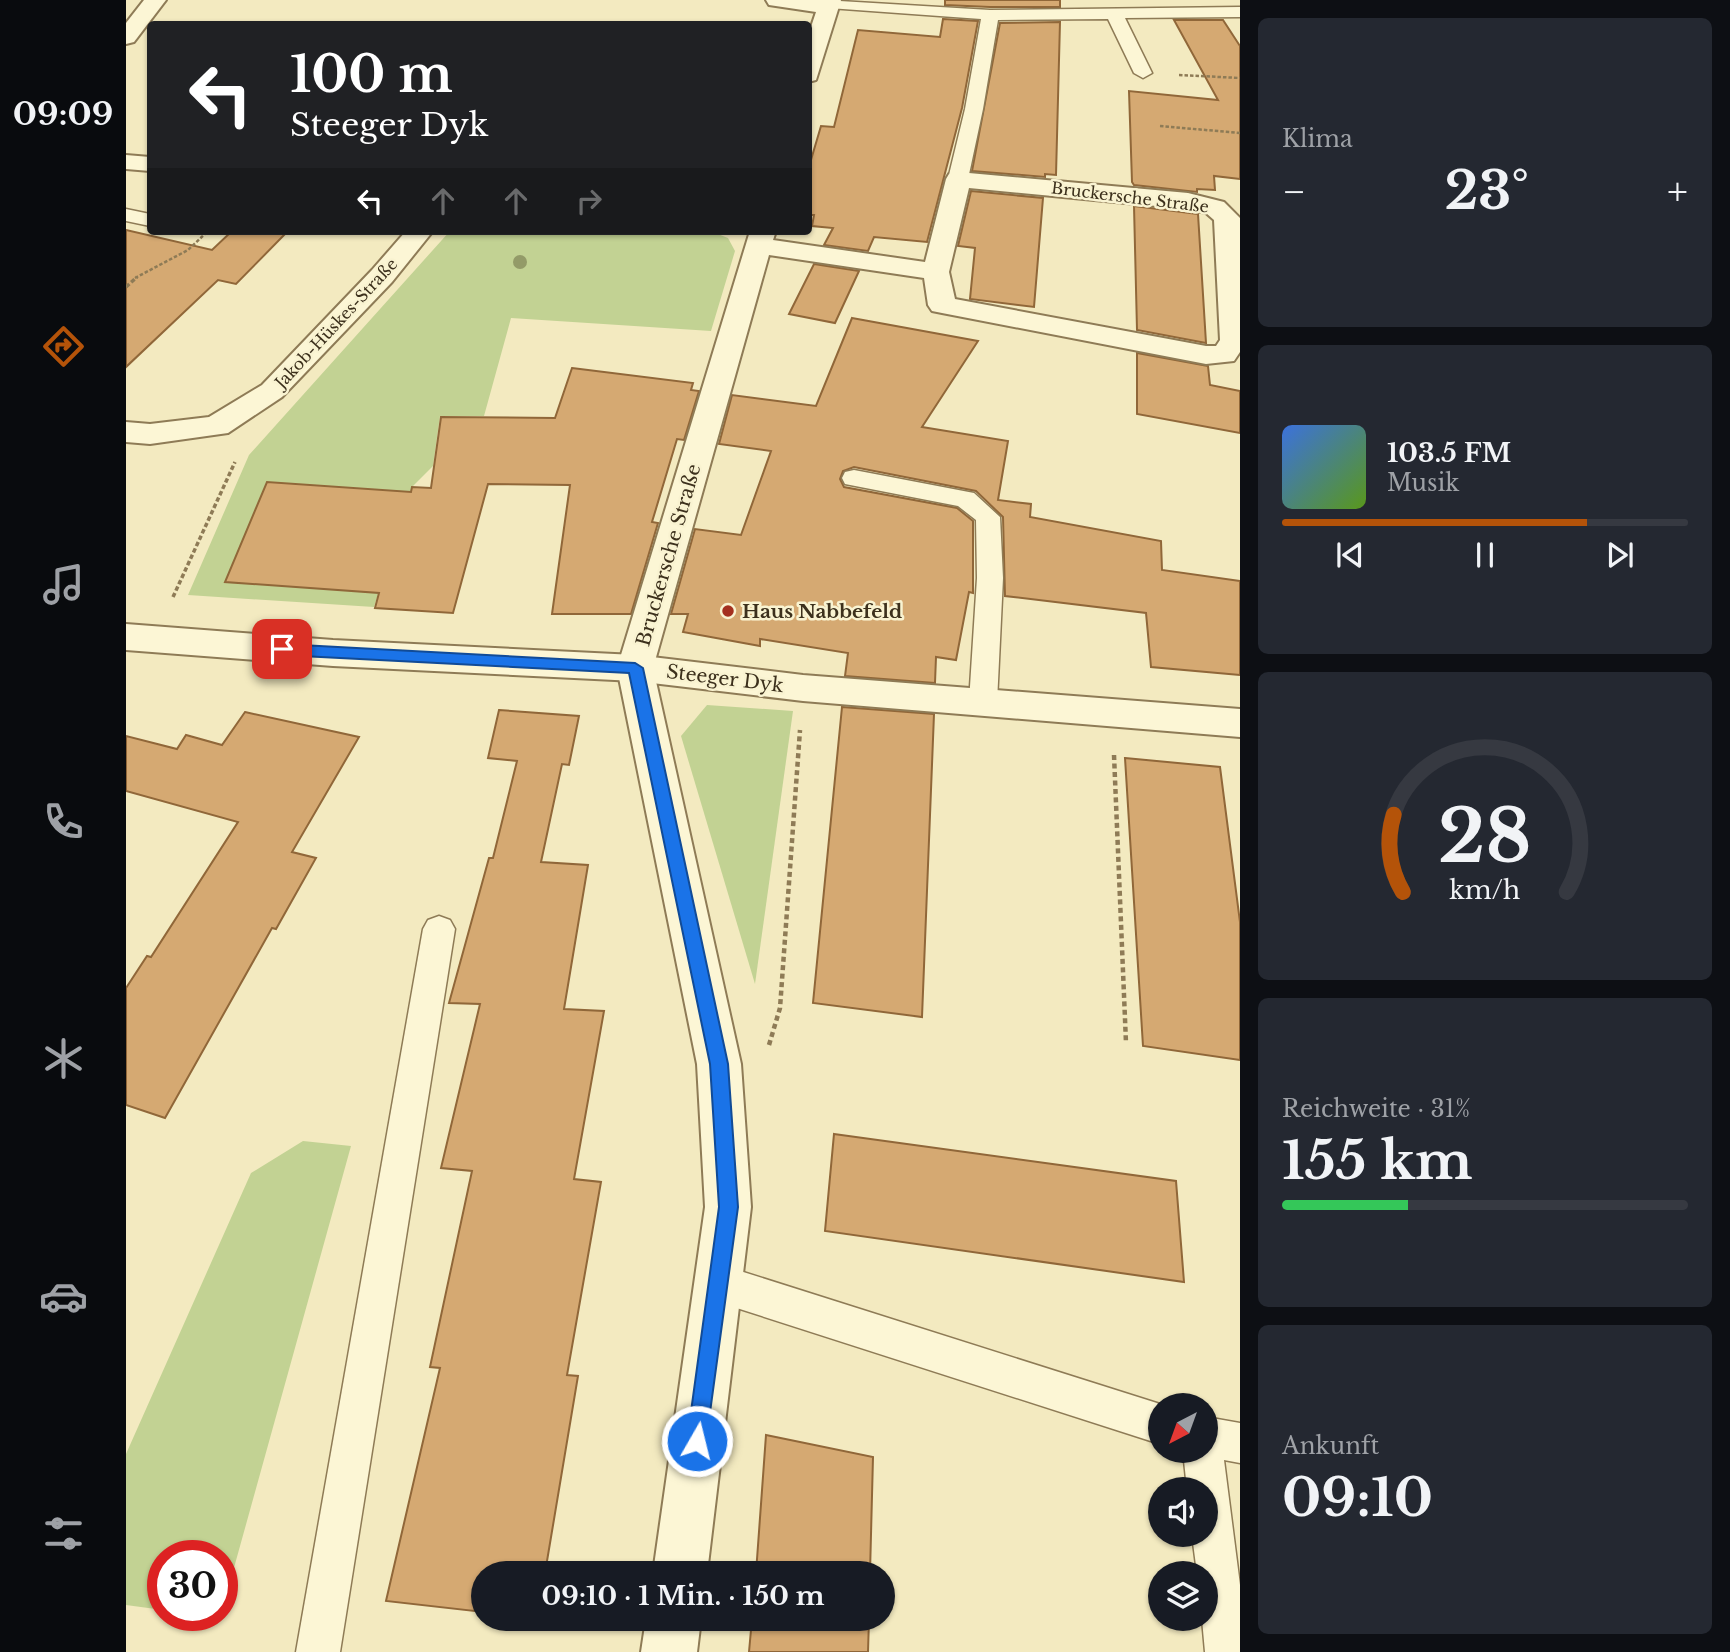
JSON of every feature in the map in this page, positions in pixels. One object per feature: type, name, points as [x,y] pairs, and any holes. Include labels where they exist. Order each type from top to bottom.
[{"type":"street","points":[[126,37],[155,0]]},
{"type":"street","points":[[777,0],[829,3],[812,61]]},
{"type":"street","points":[[126,162],[147,164]]},
{"type":"street","name":"Bruckersche Straße","points":[[958,179],[1188,201],[1215,207],[1227,218],[1234,341],[1224,355],[1206,355],[942,305],[936,272],[958,179]]},
{"type":"street","name":"Jakob-Hüskes-Straße","points":[[126,432],[150,434],[217,426],[272,391],[418,235]]},
{"type":"street","name":"Bruckersche Straße","points":[[682,1561],[728,1207],[719,1064],[635,668],[761,239],[936,272]]},
{"type":"street","name":"Steeger Dyk","points":[[140,638],[333,653],[635,668],[803,688],[1240,723]]},
{"type":"street","points":[[669,1652],[672,1631]]},
{"type":"lane","points":[[829,3],[989,16],[1240,12]]},
{"type":"lane","points":[[1114,13],[1143,73]]},
{"type":"lane","points":[[958,179],[975,105],[989,16]]},
{"type":"lane","points":[[126,215],[147,219]]},
{"type":"lane","points":[[854,478],[965,499],[988,517],[990,578],[983,702]]},
{"type":"lane","points":[[318,1652],[439,929]]},
{"type":"lane","points":[[718,1283],[1148,1420]]},
{"type":"lane","points":[[1218,1439],[1240,1443]]},
{"type":"lane","points":[[1204,1463],[1227,1652]]},
{"type":"path","points":[[1143,73],[1240,79]]},
{"type":"path","points":[[1160,126],[1240,133]]},
{"type":"path","points":[[126,287],[140,274],[188,250],[204,235]]},
{"type":"path","points":[[140,638],[237,458],[217,426]]},
{"type":"path","points":[[722,1116],[761,1068],[780,1008],[803,688]]},
{"type":"path","points":[[1112,712],[1126,1043]]},
{"type":"green space","points":[[446,235],[720,235],[728,238],[735,251],[711,331],[511,318],[484,416],[440,416],[433,466],[412,487],[374,607],[188,595],[249,455]]},
{"type":"green space","points":[[707,705],[793,711],[755,984],[681,736]]},
{"type":"green space","points":[[303,1141],[351,1146],[238,1553],[238,1540],[147,1540],[147,1608],[126,1605],[126,1454],[251,1173]]},
{"type":"building","points":[[945,0],[1060,0],[1060,7],[945,5]]},
{"type":"building","points":[[943,19],[978,21],[962,108],[927,242],[874,237],[868,251],[824,245],[833,228],[812,226],[812,156],[821,126],[834,127],[858,30],[940,37]]},
{"type":"building","points":[[1174,20],[1223,20],[1240,46],[1240,179],[1214,176],[1215,190],[1197,189],[1197,192],[1134,185],[1132,182],[1129,91],[1218,100]]},
{"type":"building","points":[[1060,22],[1056,175],[1045,174],[1045,177],[972,171],[1000,23]]},
{"type":"building","points":[[971,191],[1043,198],[1034,307],[970,299],[975,248],[958,246]]},
{"type":"building","points":[[1134,206],[1198,214],[1206,343],[1137,330]]},
{"type":"building","points":[[126,230],[212,250],[228,235],[284,235],[236,284],[218,280],[126,367]]},
{"type":"building","points":[[814,264],[859,271],[835,323],[789,314]]},
{"type":"building","points":[[852,318],[978,341],[922,427],[1008,441],[998,500],[1031,504],[1030,517],[1161,541],[1162,570],[1240,581],[1240,675],[1151,667],[1146,613],[1005,596],[1003,517],[976,491],[854,467],[843,471],[840,479],[844,487],[957,508],[973,521],[973,593],[969,592],[956,660],[936,657],[935,683],[845,676],[848,653],[760,639],[760,646],[683,632],[688,614],[671,614],[695,529],[741,535],[771,451],[719,444],[732,395],[816,406]]},
{"type":"building","points":[[1137,353],[1208,366],[1210,385],[1240,391],[1240,433],[1137,414]]},
{"type":"building","points":[[572,368],[693,383],[691,390],[699,391],[684,440],[677,439],[652,522],[658,523],[631,614],[552,614],[570,485],[488,484],[453,613],[375,608],[379,593],[225,582],[267,482],[411,492],[412,487],[431,488],[441,417],[555,418]]},
{"type":"building","points":[[842,707],[934,714],[922,1017],[813,1003]]},
{"type":"building","points":[[499,710],[579,716],[569,765],[562,764],[541,862],[588,865],[564,1009],[604,1011],[574,1179],[601,1182],[567,1375],[578,1376],[547,1561],[471,1561],[471,1611],[386,1601],[440,1368],[430,1367],[472,1171],[441,1168],[480,1004],[449,1003],[489,858],[493,858],[517,761],[488,758]]},
{"type":"building","points":[[245,712],[359,737],[292,852],[316,858],[276,929],[272,928],[165,1118],[126,1105],[126,988],[147,956],[151,957],[238,822],[126,791],[126,736],[177,749],[186,735],[222,745]]},
{"type":"building","points":[[1125,758],[1220,767],[1240,922],[1240,1060],[1143,1046]]},
{"type":"building","points":[[834,1134],[1176,1181],[1184,1282],[825,1231]]},
{"type":"building","points":[[766,1435],[873,1457],[870,1561],[757,1561]]},
{"type":"building","points":[[751,1631],[869,1631],[868,1652],[749,1652]]},
{"type":"place","name":"Haus Nabbefeld","points":[[728,611]]},
{"type":"route","points":[[282,649],[635,668],[719,1064],[728,1207],[697,1441]]}]
